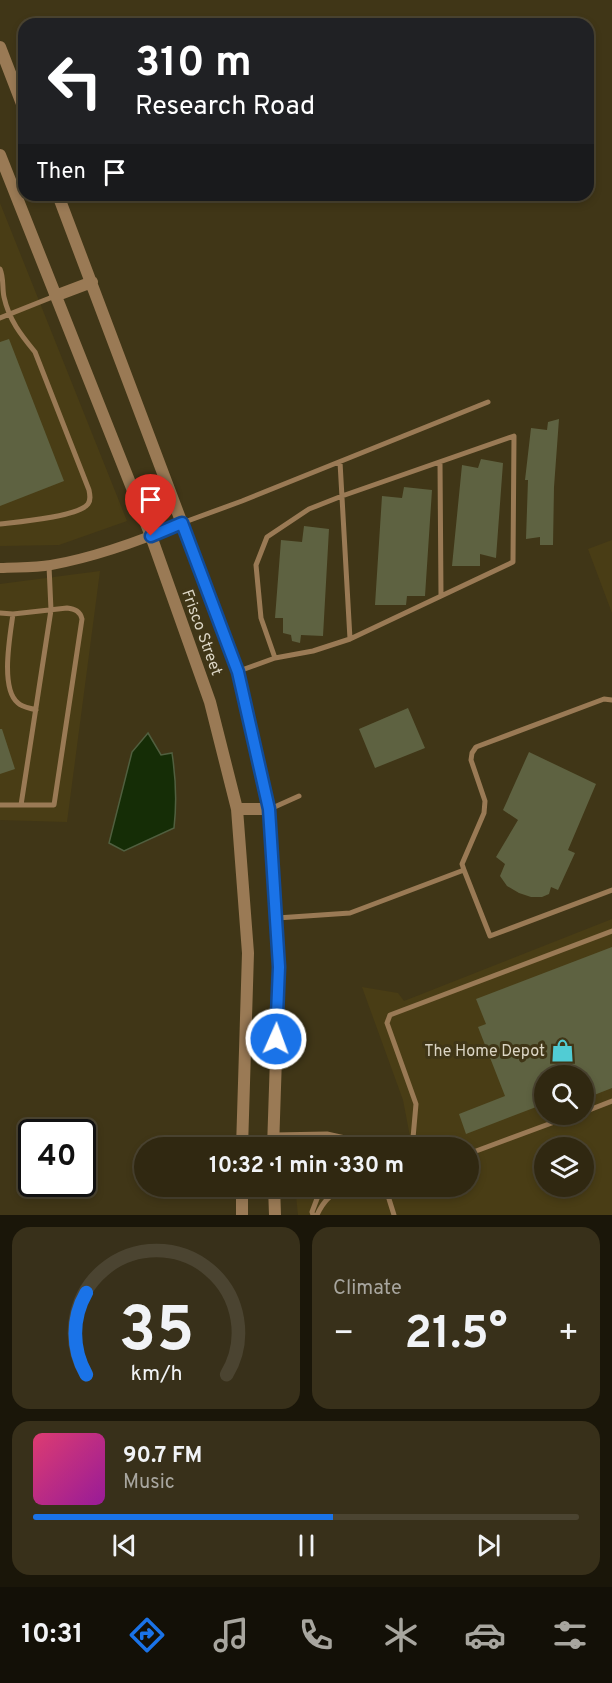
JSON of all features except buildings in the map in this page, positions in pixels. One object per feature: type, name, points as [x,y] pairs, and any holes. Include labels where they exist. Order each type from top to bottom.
[{"type":"street","points":[[0,47],[18,94]]},
{"type":"street","name":"Frisco Street","points":[[0,155],[151,536],[210,702],[237,809],[248,953],[242,1137]]},
{"type":"street","name":"Frisco Street","points":[[60,201],[238,672],[269,809],[279,967],[273,1137]]},
{"type":"street","points":[[55,296],[92,282]]},
{"type":"street","points":[[0,568],[48,566],[107,551],[182,523]]},
{"type":"street","points":[[237,809],[269,809]]},
{"type":"street","points":[[242,1197],[242,1215]]},
{"type":"street","points":[[274,1197],[275,1215]]},
{"type":"lane","points":[[0,268],[2,290],[9,314],[19,334],[35,352],[89,490],[90,498],[85,506],[74,512],[0,524]]},
{"type":"lane","points":[[0,318],[55,296]]},
{"type":"lane","points":[[182,523],[488,402]]},
{"type":"lane","points":[[238,672],[275,658],[313,651],[350,639],[513,562],[514,436],[309,509],[267,537],[256,565],[261,618],[275,658]]},
{"type":"lane","points":[[340,462],[350,639]]},
{"type":"lane","points":[[440,462],[441,596]]},
{"type":"lane","points":[[21,805],[51,610],[48,566]]},
{"type":"lane","points":[[0,613],[13,615],[73,609],[80,613],[82,619],[54,805],[0,805]]},
{"type":"lane","points":[[13,615],[6,676],[9,691],[19,705],[36,710]]},
{"type":"lane","points":[[612,700],[604,699],[476,747],[471,760],[485,801],[484,813],[462,864],[490,936],[612,890]]},
{"type":"lane","points":[[269,809],[299,796]]},
{"type":"lane","points":[[276,918],[350,913],[464,870]]},
{"type":"lane","points":[[413,1137],[416,1104],[387,1023],[390,1015],[612,932]]},
{"type":"lane","points":[[594,1108],[612,1101]]},
{"type":"lane","points":[[479,1150],[546,1125]]},
{"type":"lane","points":[[304,1137],[327,1134],[340,1137]]},
{"type":"lane","points":[[315,1215],[312,1212],[318,1197]]},
{"type":"lane","points":[[315,1215],[328,1197]]},
{"type":"lane","points":[[389,1197],[394,1215]]},
{"type":"shaded area","points":[[0,203],[127,521],[59,545],[0,546]]},
{"type":"shaded area","points":[[612,540],[612,613],[588,549]]},
{"type":"shaded area","points":[[100,571],[67,822],[0,820],[0,584]]},
{"type":"shaded area","points":[[148,733],[161,755],[172,753],[176,790],[174,828],[124,851],[109,843],[132,752]]},
{"type":"shaded area","points":[[612,919],[612,1215],[298,1215],[296,1197],[479,1197],[479,1137],[410,1137],[403,1100],[362,987],[398,993],[404,1001]]},
{"type":"place","name":"The Home Depot","points":[[563,1050]]},
{"type":"route","points":[[151,536],[182,523],[238,672],[269,809],[279,967],[276,1039]]}]
